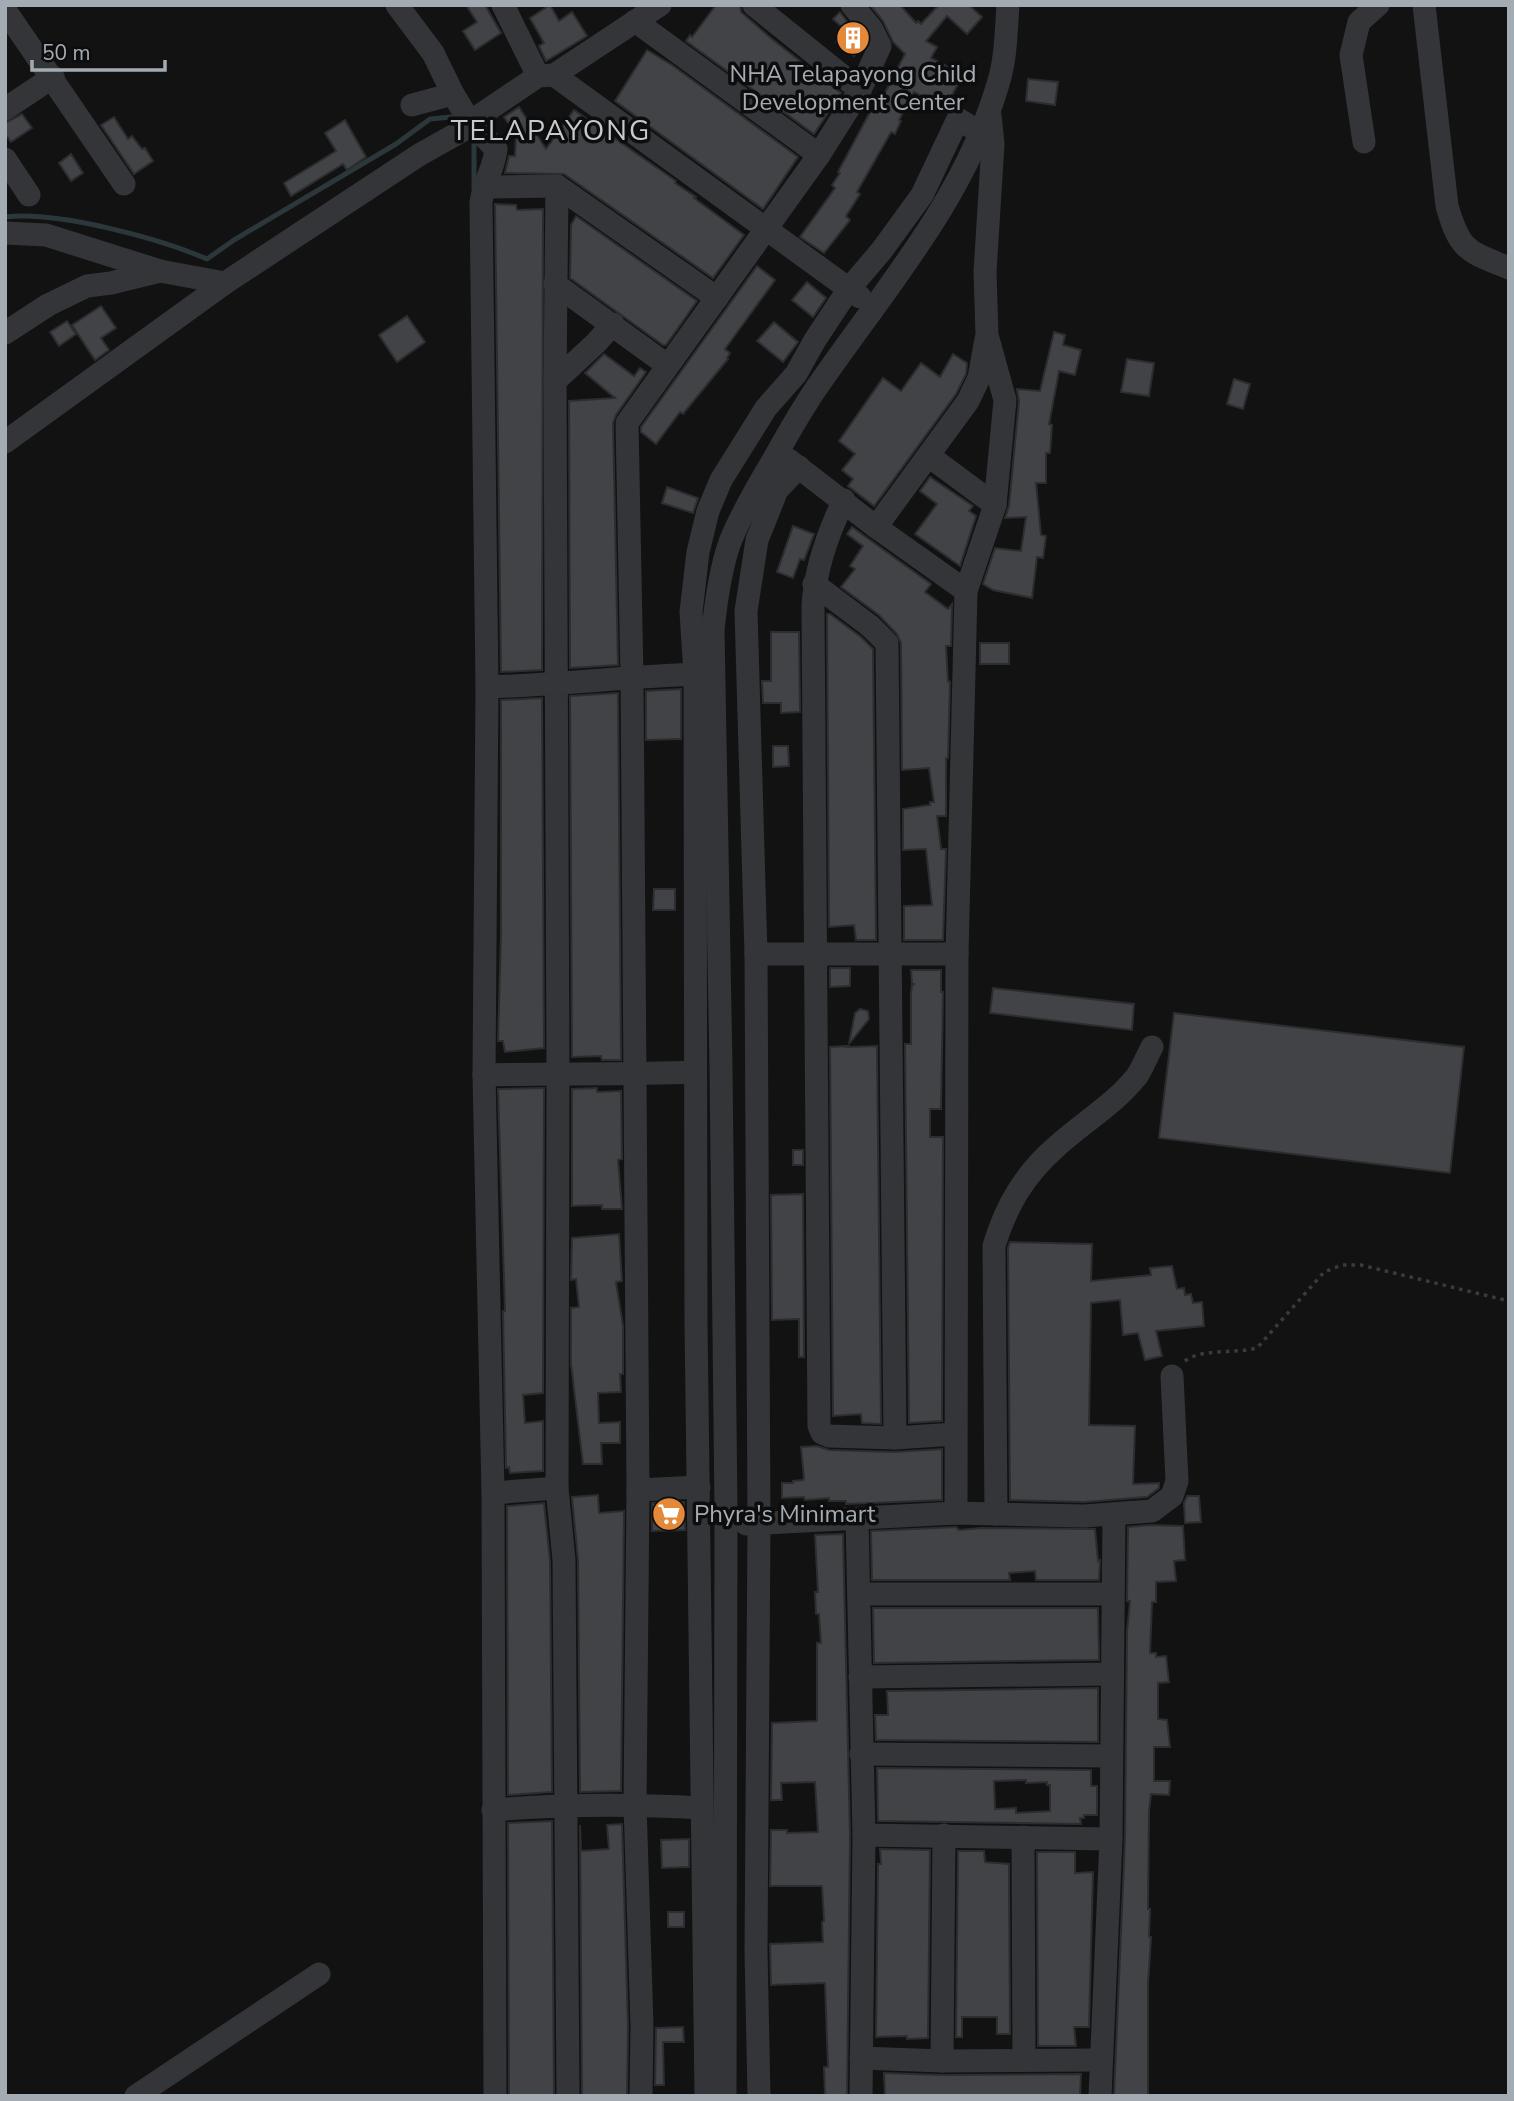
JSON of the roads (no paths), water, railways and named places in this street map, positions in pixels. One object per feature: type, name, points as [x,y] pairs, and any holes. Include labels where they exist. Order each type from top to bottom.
[{"type":"street","points":[[397,5],[433,53],[470,122],[496,149],[495,165],[483,187],[481,203],[487,687],[484,1075],[493,1493],[495,2096]]},
{"type":"street","points":[[5,442],[225,283],[419,155],[467,128],[470,122],[660,5]]},
{"type":"street","points":[[754,5],[860,90]]},
{"type":"street","points":[[641,2096],[642,2026],[635,1804],[638,1490],[632,677],[627,423],[819,155],[860,90],[880,46],[871,28],[852,5]]},
{"type":"street","points":[[725,2096],[726,1524],[722,1068],[712,630],[716,595],[730,544],[750,499],[820,382],[938,218],[981,133],[999,84],[1005,50],[1008,5]]},
{"type":"street","points":[[1364,142],[1352,55],[1359,22],[1378,5]]},
{"type":"street","points":[[1424,5],[1447,206],[1455,232],[1471,253],[1509,268]]},
{"type":"street","points":[[504,6],[546,75],[766,229],[848,290],[876,306]]},
{"type":"street","points":[[6,11],[124,184]]},
{"type":"street","points":[[635,21],[819,155]]},
{"type":"street","points":[[5,109],[53,77]]},
{"type":"street","points":[[412,105],[453,94]]},
{"type":"street","points":[[876,527],[968,401],[979,379],[987,335],[985,272],[993,144],[990,108]]},
{"type":"street","points":[[706,2096],[695,1072],[695,674],[691,612],[698,552],[708,510],[721,480],[745,439],[766,408],[796,374],[848,290],[882,250],[922,195],[958,119],[981,133]]},
{"type":"street","points":[[5,159],[29,195]]},
{"type":"street","points":[[483,187],[557,186],[717,298]]},
{"type":"street","points":[[557,186],[557,1488],[564,1560],[568,2096]]},
{"type":"street","points":[[5,233],[46,235],[160,271],[225,283]]},
{"type":"street","points":[[5,333],[48,304],[86,286],[160,271]]},
{"type":"street","points":[[555,284],[667,365]]},
{"type":"street","points":[[555,381],[613,324]]},
{"type":"street","points":[[957,1513],[957,954],[966,591],[995,505],[1005,400],[987,335]]},
{"type":"street","points":[[778,451],[876,527],[966,591]]},
{"type":"street","points":[[929,456],[995,505]]},
{"type":"street","points":[[759,2096],[756,1951],[759,1523],[756,954],[746,611],[757,540],[777,490],[799,467]]},
{"type":"street","points":[[844,500],[814,584],[819,1426],[822,1433],[829,1436],[895,1438],[955,1434]]},
{"type":"street","points":[[814,584],[870,625],[887,643],[895,1438]]},
{"type":"street","points":[[487,687],[555,685],[695,674]]},
{"type":"street","points":[[756,954],[957,954]]},
{"type":"street","points":[[996,1514],[994,1246],[1004,1213],[1022,1184],[1054,1149],[1115,1098],[1138,1074],[1152,1047]]},
{"type":"street","points":[[484,1075],[558,1072],[634,1075],[695,1072]]},
{"type":"street","points":[[726,1524],[857,1520],[957,1513],[1114,1514],[1152,1511],[1166,1502],[1176,1489],[1172,1376]]},
{"type":"street","points":[[638,1490],[699,1487]]},
{"type":"street","points":[[493,1493],[557,1488]]},
{"type":"street","points":[[1100,2096],[1111,1839],[1114,1514]]},
{"type":"street","points":[[857,1520],[864,1835],[861,2096]]},
{"type":"street","points":[[860,1594],[1113,1594]]},
{"type":"street","points":[[860,1677],[1112,1674]]},
{"type":"street","points":[[861,1754],[1111,1756]]},
{"type":"street","points":[[493,1810],[567,1804],[702,1808]]},
{"type":"street","points":[[864,1835],[1111,1839]]},
{"type":"street","points":[[942,2061],[944,1835]]},
{"type":"street","points":[[1023,1837],[1024,2059]]},
{"type":"street","points":[[136,2096],[319,1973]]},
{"type":"street","points":[[860,2058],[942,2061],[1100,2060]]},
{"type":"waterway","points":[[5,217],[52,218],[108,228],[207,259],[234,240],[396,144],[430,119],[451,117]]},
{"type":"waterway","points":[[474,143],[474,185]]},
{"type":"place","name":"NHA Telapayong Child Development Center","points":[[853,38]]},
{"type":"place","name":"Phyra's Minimart","points":[[669,1514]]},
{"type":"district","name":"TELAPAYONG","points":[[551,131]]}]
